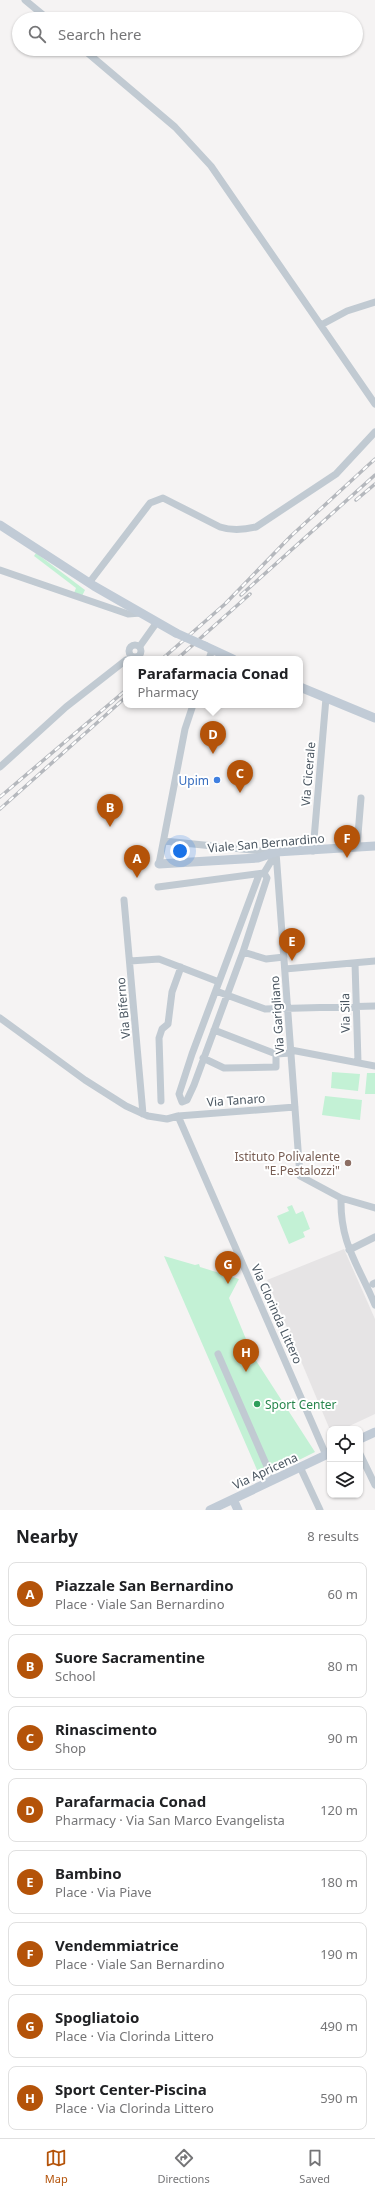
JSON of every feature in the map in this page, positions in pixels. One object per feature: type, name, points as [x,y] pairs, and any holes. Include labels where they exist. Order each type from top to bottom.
[{"type":"main road","points":[[0,525],[89,583],[176,633],[226,656]]},
{"type":"main road","points":[[303,688],[375,718]]},
{"type":"main road","name":"Viale San Bernardino","points":[[159,864],[258,858],[276,852],[313,851],[375,846]]},
{"type":"main road","points":[[363,1438],[375,1432]]},
{"type":"main road","name":"Via Apricena","points":[[210,1510],[327,1454]]},
{"type":"main road","points":[[233,1499],[238,1510]]},
{"type":"street","points":[[25,0],[40,12]]},
{"type":"street","points":[[91,56],[175,127],[211,166],[375,404]]},
{"type":"street","points":[[321,325],[347,311],[375,302]]},
{"type":"street","points":[[89,583],[150,503],[163,498],[220,527],[229,530],[247,530],[256,527],[336,474],[375,432]]},
{"type":"street","points":[[0,570],[128,614],[141,613]]},
{"type":"street","points":[[128,656],[130,646],[136,644],[140,646],[157,622]]},
{"type":"street","points":[[208,648],[209,656]]},
{"type":"street","points":[[0,767],[66,707],[123,662]]},
{"type":"street","name":"Via Cicerale","points":[[313,851],[326,698]]},
{"type":"street","points":[[159,864],[185,729],[192,708]]},
{"type":"street","points":[[358,847],[361,798]]},
{"type":"street","points":[[164,841],[276,852],[261,874],[219,982],[179,1094],[182,1102],[178,1116]]},
{"type":"street","name":"Via Garigliano","points":[[276,852],[300,1176],[341,1198]]},
{"type":"street","points":[[158,887],[261,874],[267,878],[243,952],[214,1030],[187,1100],[182,1102]]},
{"type":"street","name":"Via Biferno","points":[[124,900],[143,1114]]},
{"type":"street","points":[[243,952],[266,958],[284,957]]},
{"type":"street","points":[[130,961],[158,959],[219,982]]},
{"type":"street","points":[[285,969],[375,961]]},
{"type":"street","name":"Via Sila","points":[[355,963],[358,1062]]},
{"type":"street","points":[[161,1101],[159,1038],[162,1029],[168,1024],[172,992],[182,967]]},
{"type":"street","points":[[216,991],[265,1009],[287,1010],[375,1006]]},
{"type":"street","name":"Via Tanaro","points":[[0,1018],[85,1080],[143,1114],[166,1119],[178,1116],[295,1107]]},
{"type":"street","points":[[214,1030],[276,1054],[291,1052],[375,1066]]},
{"type":"street","points":[[203,1058],[224,1068],[276,1067],[276,1054]]},
{"type":"street","name":"Via Clorinda Littero","points":[[178,1116],[327,1452]]},
{"type":"street","points":[[375,1208],[341,1198],[342,1226],[349,1250],[375,1305]]},
{"type":"street","points":[[349,1250],[375,1237]]},
{"type":"street","points":[[218,1354],[273,1480]]},
{"type":"street","points":[[363,1460],[375,1485]]},
{"type":"street","points":[[300,1467],[320,1510]]},
{"type":"shaded area","points":[[344,1249],[375,1319],[375,1414],[349,1426],[328,1426],[267,1280]]},
{"type":"green space","points":[[36,553],[85,590],[82,596],[74,593],[76,588],[34,556]]},
{"type":"green space","points":[[332,1072],[360,1074],[358,1091],[331,1088]]},
{"type":"green space","points":[[367,1073],[375,1073],[375,1094],[365,1094]]},
{"type":"green space","points":[[325,1096],[362,1100],[360,1120],[322,1115]]},
{"type":"green space","points":[[292,1205],[296,1214],[303,1211],[310,1229],[303,1232],[305,1237],[289,1244],[277,1216],[289,1211],[287,1207]]},
{"type":"green space","name":"Sport Center","points":[[164,1256],[195,1265],[199,1264],[200,1267],[239,1279],[229,1298],[253,1356],[315,1452],[261,1479]]},
{"type":"railway","points":[[165,656],[225,604],[291,536],[375,459]]},
{"type":"railway","points":[[241,595],[375,475]]},
{"type":"railway","points":[[356,500],[375,484]]},
{"type":"railway","points":[[180,656],[250,594]]},
{"type":"railway","points":[[0,797],[123,693]]},
{"type":"railway","points":[[0,809],[123,700]]},
{"type":"place","name":"Parafarmacia Conad","points":[[213,754]]},
{"type":"place","name":"Upim","points":[[217,780]]},
{"type":"place","name":"Rinascimento","points":[[240,793]]},
{"type":"place","name":"Suore Sacramentine","points":[[110,827]]},
{"type":"place","name":"Vendemmiatrice","points":[[347,858]]},
{"type":"place","name":"Piazzale San Bernardino","points":[[137,878]]},
{"type":"place","name":"Bambino","points":[[292,961]]},
{"type":"place","name":"Istituto Polivalente \"E.Pestalozzi\"","points":[[348,1163]]},
{"type":"place","name":"Spogliatoio","points":[[228,1284]]},
{"type":"place","name":"Sport Center-Piscina","points":[[246,1372]]},
{"type":"place","name":"Sport Center","points":[[257,1404]]}]
